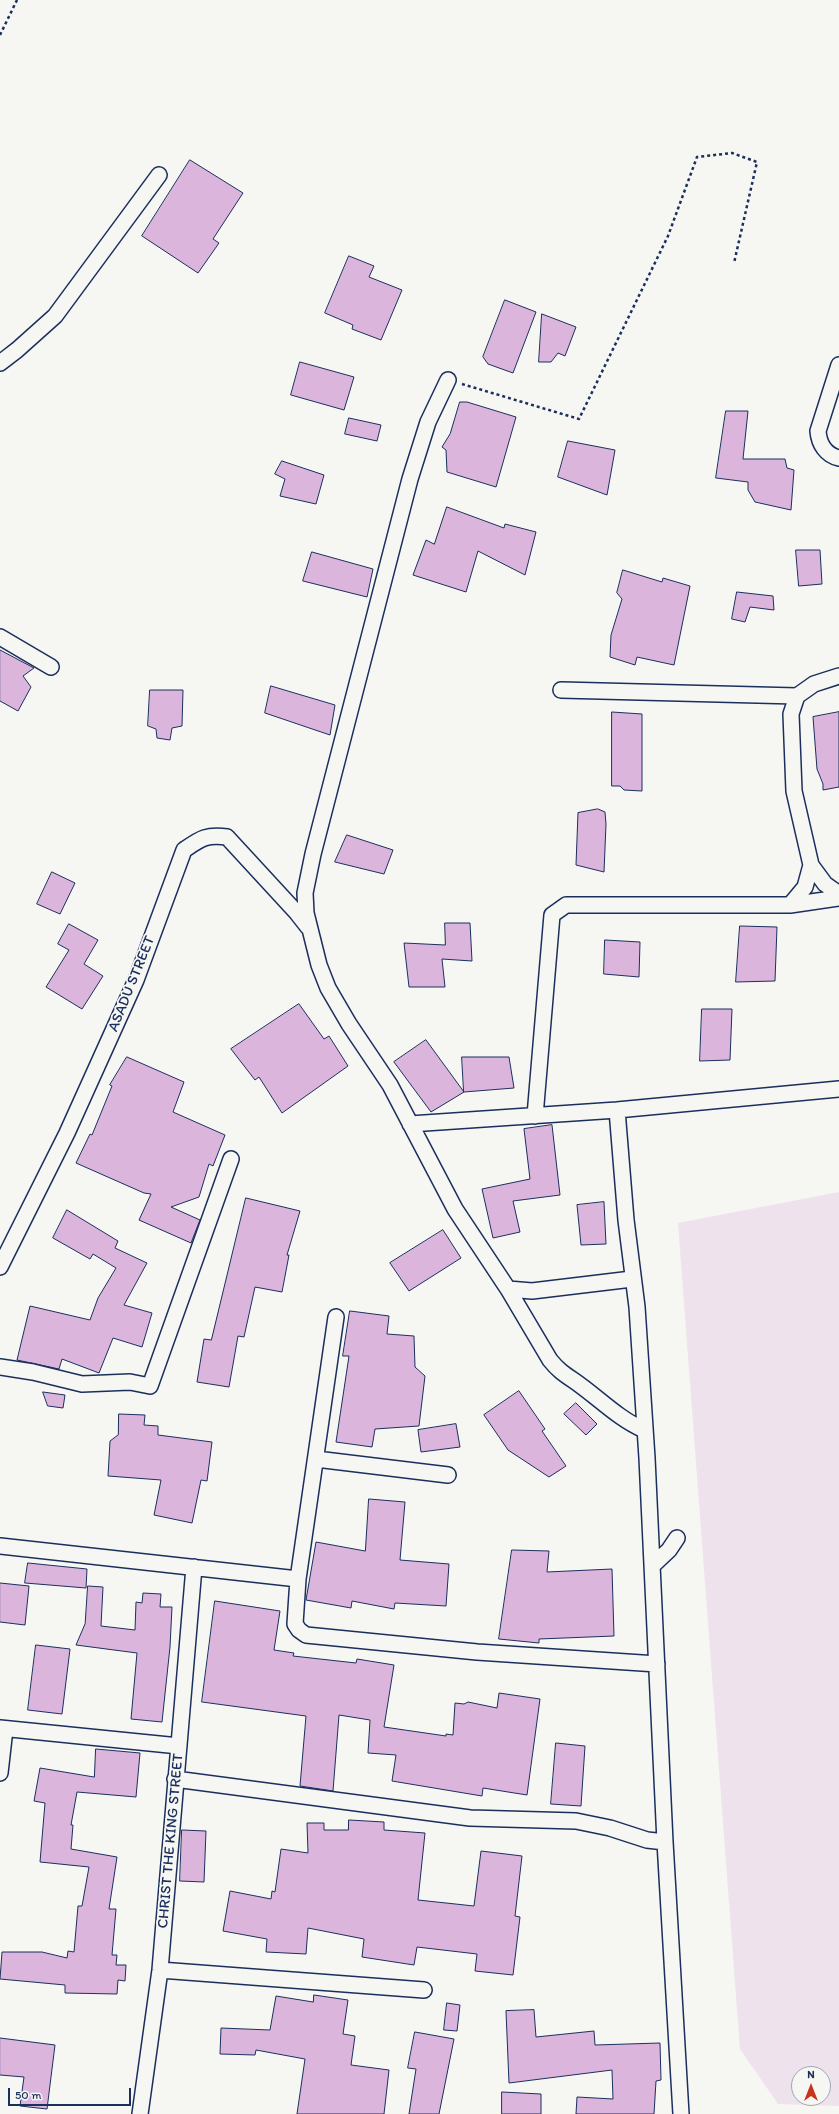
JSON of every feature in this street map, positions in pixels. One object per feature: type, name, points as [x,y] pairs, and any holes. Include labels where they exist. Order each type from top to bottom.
[{"type":"street","points":[[0,363],[55,316],[159,175]]},
{"type":"street","points":[[839,365],[818,431],[819,441],[825,449],[832,456],[839,458]]},
{"type":"street","points":[[448,380],[428,422],[410,479],[317,838],[305,893],[309,928],[328,988],[349,1024],[390,1085],[455,1209],[508,1289],[558,1371],[573,1380],[625,1421],[644,1430]]},
{"type":"street","points":[[0,637],[51,667]]},
{"type":"street","points":[[790,905],[805,887],[810,865],[794,791],[791,714],[797,696],[814,684],[839,676]]},
{"type":"street","points":[[562,690],[797,696]]},
{"type":"street","name":"ASADU STREET","points":[[0,1267],[67,1134],[126,1002],[184,850],[200,839],[212,835],[227,837],[309,928]]},
{"type":"street","points":[[810,865],[825,884],[839,894]]},
{"type":"street","points":[[535,1116],[552,915],[566,905],[790,905],[839,898]]},
{"type":"street","points":[[410,1124],[617,1110],[839,1089]]},
{"type":"street","points":[[617,1110],[632,1279],[637,1307],[681,2114]]},
{"type":"street","points":[[0,1367],[33,1372],[82,1384],[130,1382],[150,1386],[231,1159]]},
{"type":"street","points":[[508,1289],[532,1291],[632,1279]]},
{"type":"street","points":[[336,1316],[298,1580],[295,1624],[299,1630],[306,1635],[477,1652],[657,1664]]},
{"type":"street","points":[[316,1459],[448,1475]]},
{"type":"street","points":[[652,1566],[669,1550],[677,1538]]},
{"type":"street","points":[[0,1546],[298,1580]]},
{"type":"street","name":"CHRIST THE KING STREET","points":[[140,2114],[160,1970],[194,1567]]},
{"type":"street","points":[[0,1773],[2,1729],[179,1746]]},
{"type":"street","points":[[175,1779],[470,1818],[576,1821],[610,1828],[647,1840],[665,1842]]},
{"type":"street","points":[[160,1970],[424,1990]]},
{"type":"path","points":[[0,35],[17,0]]},
{"type":"path","points":[[448,380],[579,419],[668,236],[697,157],[732,153],[757,162],[734,263]]},
{"type":"shaded area","points":[[839,1192],[839,2106],[831,2106],[831,2066],[791,2066],[791,2104],[778,2104],[740,2049],[678,1223]]},
{"type":"building","points":[[190,160],[243,193],[213,239],[219,243],[198,273],[142,236]]},
{"type":"building","points":[[349,256],[374,266],[369,277],[402,290],[381,340],[352,329],[353,325],[325,313]]},
{"type":"building","points":[[505,300],[536,312],[513,373],[488,364],[483,357]]},
{"type":"building","points":[[542,314],[576,327],[565,356],[558,353],[551,362],[539,362]]},
{"type":"building","points":[[300,362],[354,377],[344,410],[291,395]]},
{"type":"building","points":[[460,402],[467,402],[516,417],[496,487],[447,472],[446,450],[442,447],[450,434]]},
{"type":"building","points":[[726,411],[748,411],[743,459],[785,459],[787,468],[794,470],[791,510],[755,502],[748,490],[748,482],[716,478]]},
{"type":"building","points":[[349,418],[381,425],[377,441],[345,434]]},
{"type":"building","points":[[568,441],[615,450],[607,495],[558,477]]},
{"type":"building","points":[[282,461],[324,475],[316,504],[280,496],[285,479],[275,474]]},
{"type":"building","points":[[447,507],[504,528],[505,524],[536,532],[525,575],[478,551],[466,592],[413,575],[426,540],[434,544]]},
{"type":"building","points":[[796,550],[820,550],[822,584],[799,586]]},
{"type":"building","points":[[312,552],[373,569],[367,597],[303,581]]},
{"type":"building","points":[[623,570],[662,582],[663,578],[690,586],[674,665],[637,657],[635,665],[610,657],[611,635],[622,599],[617,593]]},
{"type":"building","points":[[737,592],[773,596],[774,610],[750,607],[745,622],[732,619]]},
{"type":"building","points":[[0,650],[34,668],[23,676],[31,687],[18,711],[0,701]]},
{"type":"building","points":[[271,686],[335,705],[330,735],[265,713]]},
{"type":"building","points":[[150,690],[183,690],[182,726],[172,728],[170,740],[157,738],[156,729],[148,726]]},
{"type":"building","points":[[612,712],[642,714],[642,791],[624,790],[620,786],[612,786]]},
{"type":"building","points":[[839,712],[839,787],[823,790],[823,784],[817,769],[813,717]]},
{"type":"building","points":[[598,809],[605,812],[604,872],[576,865],[578,813]]},
{"type":"building","points":[[347,835],[393,850],[384,874],[335,862]]},
{"type":"building","points":[[52,872],[75,883],[60,914],[37,904]]},
{"type":"building","points":[[445,923],[470,923],[472,961],[442,959],[445,987],[409,987],[404,943],[445,945]]},
{"type":"building","points":[[69,924],[98,940],[84,964],[103,976],[82,1009],[46,987],[69,950],[58,944]]},
{"type":"building","points":[[740,926],[777,927],[775,981],[736,982]]},
{"type":"building","points":[[605,940],[640,942],[639,977],[604,974]]},
{"type":"building","points":[[299,1004],[324,1039],[329,1036],[348,1066],[282,1113],[259,1077],[255,1080],[231,1049]]},
{"type":"building","points":[[702,1009],[732,1009],[730,1060],[700,1061]]},
{"type":"building","points":[[426,1040],[464,1092],[431,1112],[394,1062]]},
{"type":"building","points":[[127,1057],[184,1082],[173,1112],[225,1135],[213,1166],[209,1164],[199,1197],[171,1207],[200,1220],[191,1243],[139,1220],[151,1194],[144,1193],[76,1163],[90,1134],[92,1135],[112,1086],[110,1085]]},
{"type":"building","points":[[462,1057],[509,1057],[514,1088],[464,1092]]},
{"type":"building","points":[[552,1125],[560,1195],[513,1201],[520,1232],[493,1238],[482,1189],[530,1179],[524,1129]]},
{"type":"building","points":[[246,1198],[300,1211],[287,1255],[289,1255],[282,1292],[255,1287],[244,1337],[238,1336],[229,1387],[197,1382],[204,1339],[211,1340]]},
{"type":"building","points":[[604,1202],[606,1244],[581,1245],[577,1205]]},
{"type":"building","points":[[67,1210],[118,1241],[115,1248],[147,1263],[124,1305],[152,1313],[142,1347],[113,1338],[99,1373],[62,1359],[59,1369],[17,1360],[30,1306],[90,1320],[98,1298],[116,1268],[93,1254],[90,1259],[53,1238]]},
{"type":"building","points":[[443,1230],[461,1258],[409,1291],[390,1263]]},
{"type":"building","points":[[350,1311],[389,1316],[387,1334],[414,1336],[415,1367],[425,1376],[419,1426],[375,1429],[372,1447],[336,1442],[349,1356],[343,1356]]},
{"type":"building","points":[[519,1391],[545,1429],[542,1431],[566,1466],[549,1477],[508,1450],[484,1415]]},
{"type":"building","points":[[43,1392],[65,1395],[63,1408],[48,1406]]},
{"type":"building","points":[[576,1403],[597,1424],[586,1435],[564,1414]]},
{"type":"building","points":[[119,1414],[145,1415],[144,1425],[158,1426],[158,1435],[212,1442],[207,1481],[201,1480],[192,1523],[154,1515],[161,1480],[108,1476],[110,1441],[118,1435]]},
{"type":"building","points":[[456,1424],[460,1447],[421,1452],[418,1430]]},
{"type":"building","points":[[369,1499],[405,1502],[400,1560],[449,1564],[446,1606],[395,1603],[394,1609],[352,1601],[351,1608],[306,1600],[316,1542],[365,1551]]},
{"type":"building","points":[[512,1550],[549,1551],[547,1572],[612,1569],[614,1636],[539,1639],[539,1643],[499,1639]]},
{"type":"building","points":[[28,1563],[87,1569],[86,1588],[25,1583]]},
{"type":"building","points":[[0,1583],[29,1586],[25,1625],[0,1622]]},
{"type":"building","points":[[88,1586],[103,1587],[101,1626],[135,1630],[136,1602],[142,1603],[143,1593],[161,1594],[160,1607],[172,1607],[170,1647],[162,1722],[131,1719],[137,1653],[76,1645],[85,1624]]},
{"type":"building","points":[[215,1601],[280,1611],[274,1650],[294,1653],[293,1656],[356,1663],[357,1659],[394,1665],[384,1727],[446,1736],[446,1734],[453,1735],[455,1703],[464,1704],[468,1702],[497,1708],[499,1693],[540,1699],[527,1795],[483,1788],[482,1796],[392,1781],[396,1755],[368,1753],[370,1720],[339,1715],[333,1791],[300,1786],[306,1716],[202,1702]]},
{"type":"building","points":[[36,1645],[70,1649],[62,1714],[28,1710]]},
{"type":"building","points":[[556,1743],[585,1746],[581,1806],[551,1804]]},
{"type":"building","points":[[96,1749],[140,1753],[136,1797],[77,1792],[71,1825],[73,1825],[71,1849],[117,1857],[109,1909],[116,1909],[112,1955],[117,1955],[116,1965],[126,1965],[125,1981],[118,1980],[117,1994],[65,1993],[65,1985],[0,1979],[2,1952],[42,1952],[67,1958],[68,1951],[74,1952],[78,1906],[82,1906],[89,1867],[40,1862],[45,1803],[34,1801],[40,1768],[94,1777]]},
{"type":"building","points":[[349,1820],[384,1822],[384,1830],[425,1833],[418,1900],[474,1906],[481,1851],[522,1856],[515,1916],[520,1917],[513,1975],[475,1971],[477,1954],[417,1947],[414,1965],[362,1957],[364,1939],[308,1928],[306,1954],[266,1952],[267,1939],[223,1931],[230,1891],[271,1899],[272,1891],[275,1892],[281,1849],[308,1853],[307,1823],[324,1823],[324,1830],[348,1830]]},
{"type":"building","points":[[182,1830],[206,1831],[204,1882],[180,1881]]},
{"type":"building","points":[[314,1995],[348,2000],[343,2034],[355,2036],[351,2065],[389,2070],[384,2114],[297,2114],[305,2059],[256,2050],[255,2055],[220,2054],[221,2028],[270,2030],[276,1996],[313,2002]]},
{"type":"building","points":[[447,2003],[460,2005],[457,2031],[444,2030]]},
{"type":"building","points":[[534,2010],[536,2037],[594,2031],[595,2045],[660,2043],[661,2080],[656,2081],[654,2114],[576,2114],[577,2097],[613,2099],[612,2070],[509,2083],[506,2011]]},
{"type":"building","points":[[415,2032],[454,2039],[439,2114],[409,2114],[416,2069],[408,2068]]},
{"type":"building","points":[[0,2038],[55,2045],[47,2109],[20,2106],[24,2077],[0,2075]]},
{"type":"building","points":[[502,2092],[541,2094],[541,2114],[502,2114]]}]
